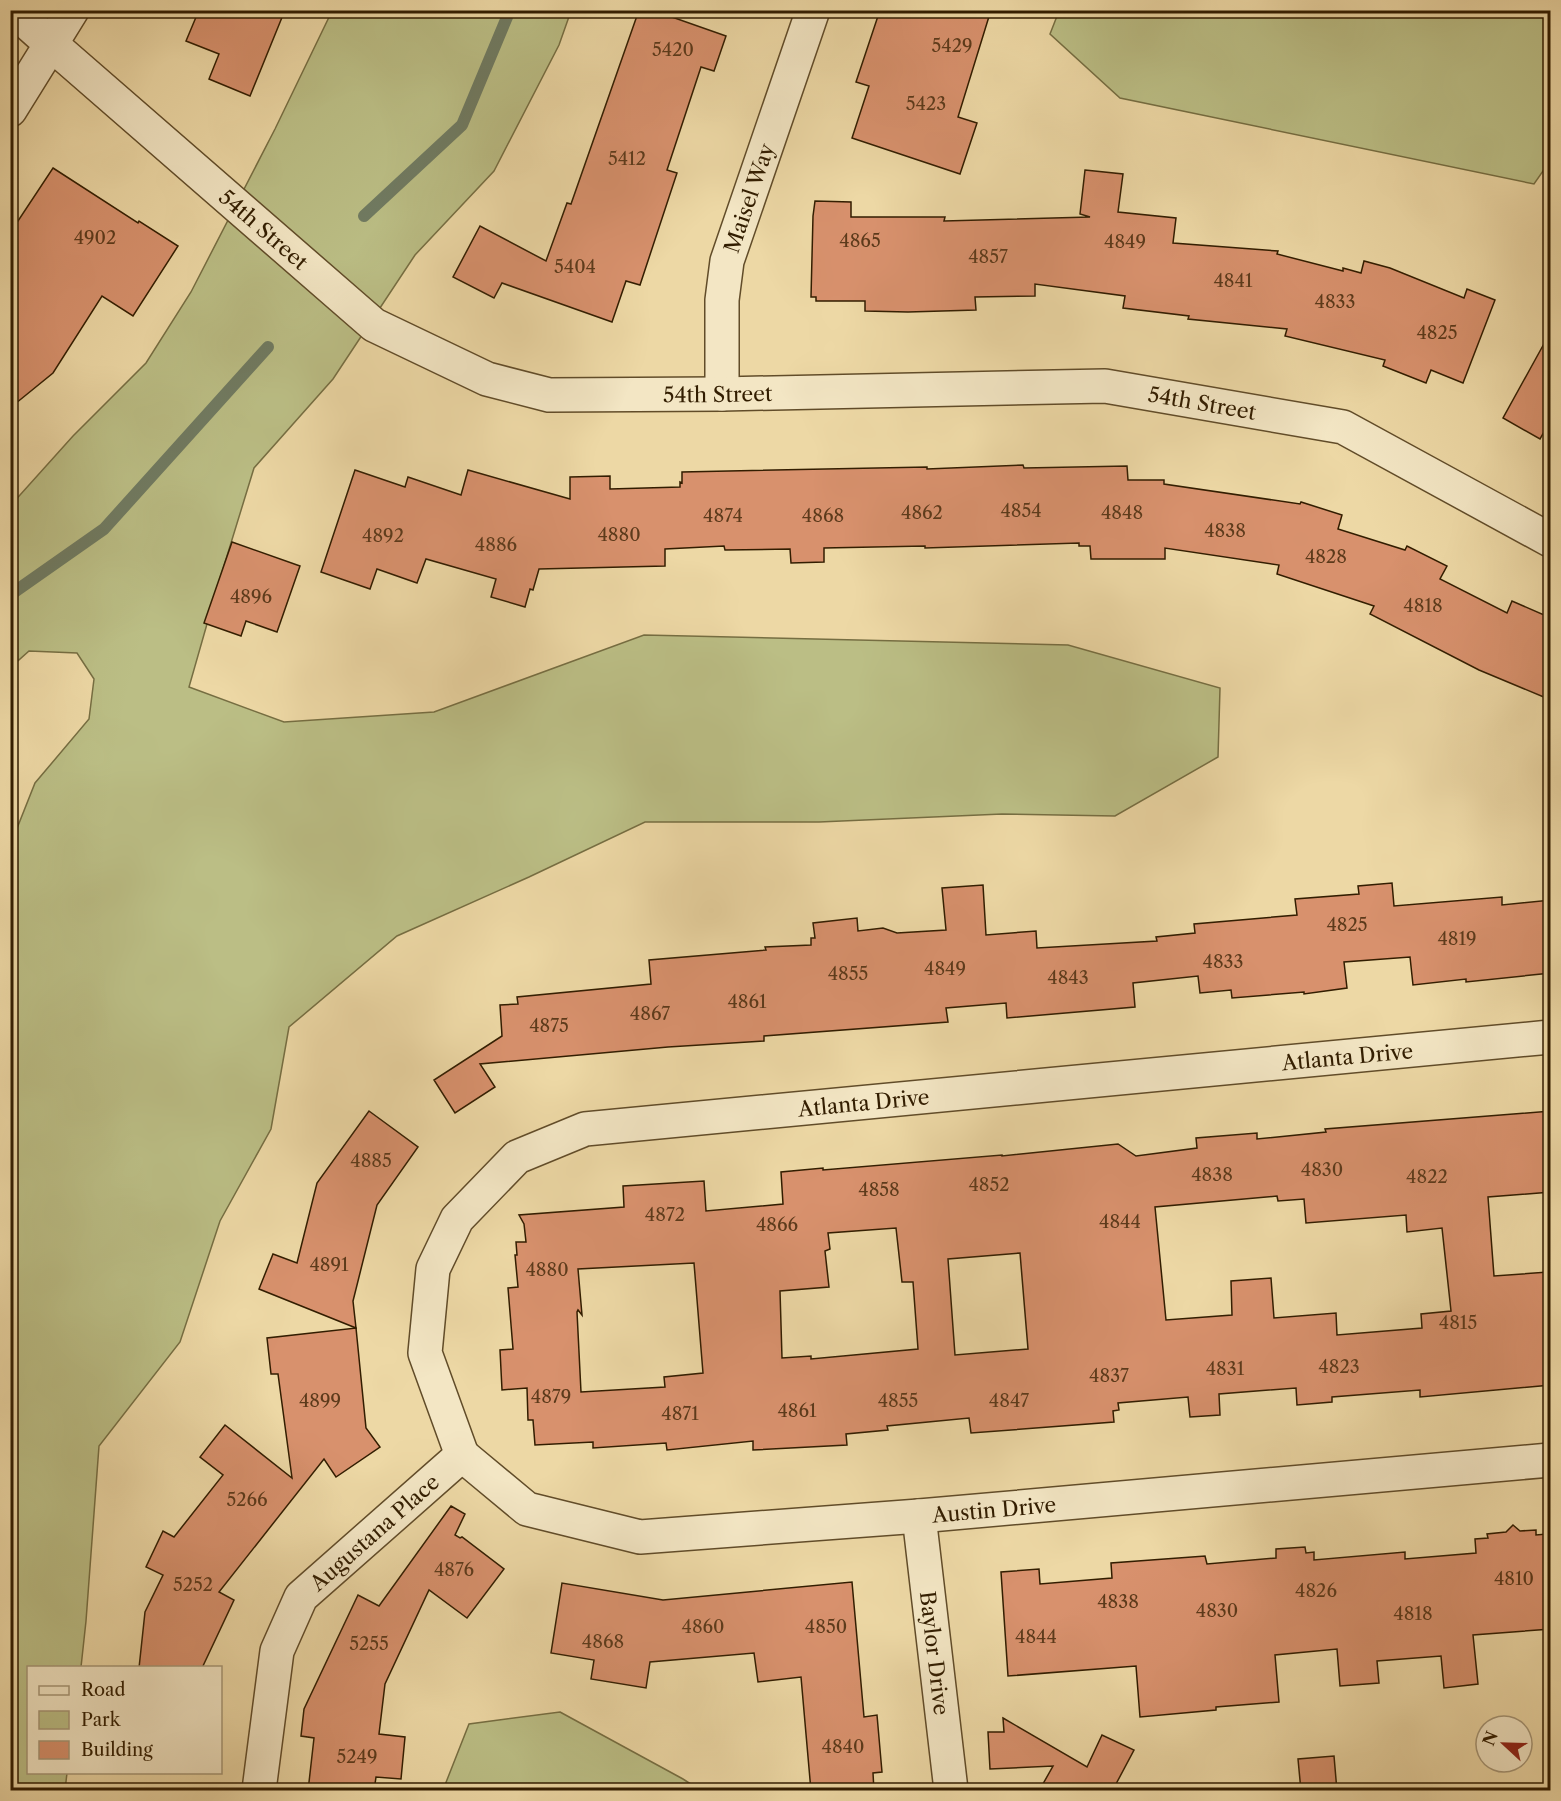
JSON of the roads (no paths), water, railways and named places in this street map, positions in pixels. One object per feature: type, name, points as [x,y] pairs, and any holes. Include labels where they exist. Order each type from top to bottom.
[{"type":"street","name":"54th Street","points":[[13,10],[374,325],[487,379],[549,395],[722,394],[1105,386],[1343,427],[1551,540]]},
{"type":"street","points":[[10,110],[72,10]]},
{"type":"street","name":"Maisel Way","points":[[722,394],[722,300],[727,261],[813,10]]},
{"type":"street","name":"Atlanta Drive","points":[[462,1455],[425,1353],[434,1269],[457,1219],[517,1157],[585,1129],[1551,1037]]},
{"type":"street","name":"Austin Drive","points":[[462,1455],[526,1509],[640,1537],[920,1516],[1551,1460]]},
{"type":"street","name":"Augustana Place","points":[[260,1791],[277,1651],[301,1597],[462,1455]]},
{"type":"street","name":"Baylor Drive","points":[[920,1516],[951,1791]]},
{"type":"waterway","points":[[364,216],[462,125],[510,10]]},
{"type":"waterway","points":[[10,595],[104,529],[268,347]]}]
